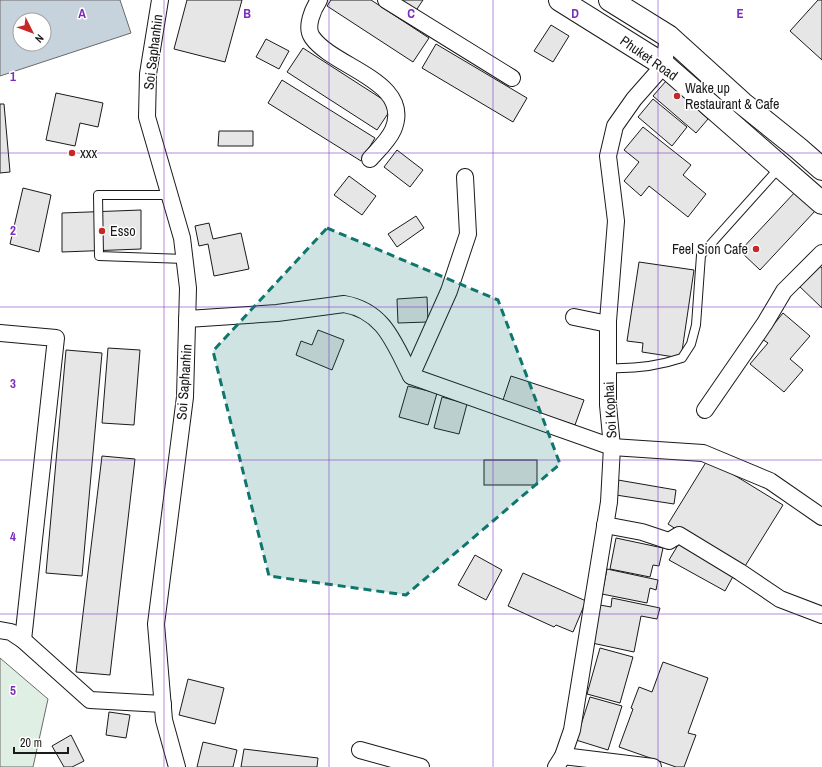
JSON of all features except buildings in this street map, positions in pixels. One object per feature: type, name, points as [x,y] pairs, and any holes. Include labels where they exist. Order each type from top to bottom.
[{"type":"main road","name":"Phuket Road","points":[[560,0],[664,65],[822,203]]},
{"type":"main road","name":"Phuket Road","points":[[610,0],[668,36],[742,103],[820,164]]},
{"type":"street","name":"Soi Saphanhin","points":[[160,0],[148,74],[147,117],[182,238],[188,288],[185,397],[156,624],[164,720],[177,767]]},
{"type":"street","points":[[318,0],[309,26],[311,36],[322,48],[377,83],[391,97],[397,111],[392,131],[370,159]]},
{"type":"street","points":[[386,0],[512,78]]},
{"type":"street","points":[[664,65],[668,36]]},
{"type":"street","name":"Soi Kophai","points":[[560,761],[572,730],[609,502],[612,447],[608,405],[608,324],[616,221],[608,156],[615,126],[634,99],[664,65]]},
{"type":"street","points":[[411,376],[449,292],[468,234],[465,177]]},
{"type":"street","points":[[705,410],[765,323],[784,291],[822,252]]},
{"type":"street","points":[[187,319],[277,313],[344,304],[354,306],[365,310],[378,320],[385,329],[411,376],[612,447],[703,453],[770,481],[822,517]]},
{"type":"street","points":[[574,317],[608,324]]},
{"type":"street","points":[[0,333],[56,338],[23,640]]},
{"type":"street","points":[[606,525],[642,532],[669,541],[679,535],[740,572],[780,599],[822,615]]},
{"type":"street","points":[[0,630],[11,632],[23,640],[90,700],[163,704]]},
{"type":"street","points":[[360,750],[421,767]]},
{"type":"street","points":[[560,761],[652,767]]},
{"type":"lane","points":[[608,368],[618,369],[662,364],[682,358],[691,344],[696,325],[701,254],[780,167]]},
{"type":"lane","points":[[170,195],[98,195],[99,256],[185,260]]},
{"type":"highlighted area","points":[[327,228],[498,300],[560,464],[406,595],[269,576],[213,351]]},
{"type":"green space","points":[[0,658],[48,699],[33,767],[0,767]]},
{"type":"shaded area","points":[[0,0],[120,0],[131,33],[0,76]]},
{"type":"place","name":"Wake up Restaurant & Cafe","points":[[677,96]]},
{"type":"place","name":"xxx","points":[[72,153]]},
{"type":"place","name":"Esso","points":[[102,231]]},
{"type":"place","name":"Feel Sion Cafe","points":[[756,249]]}]
